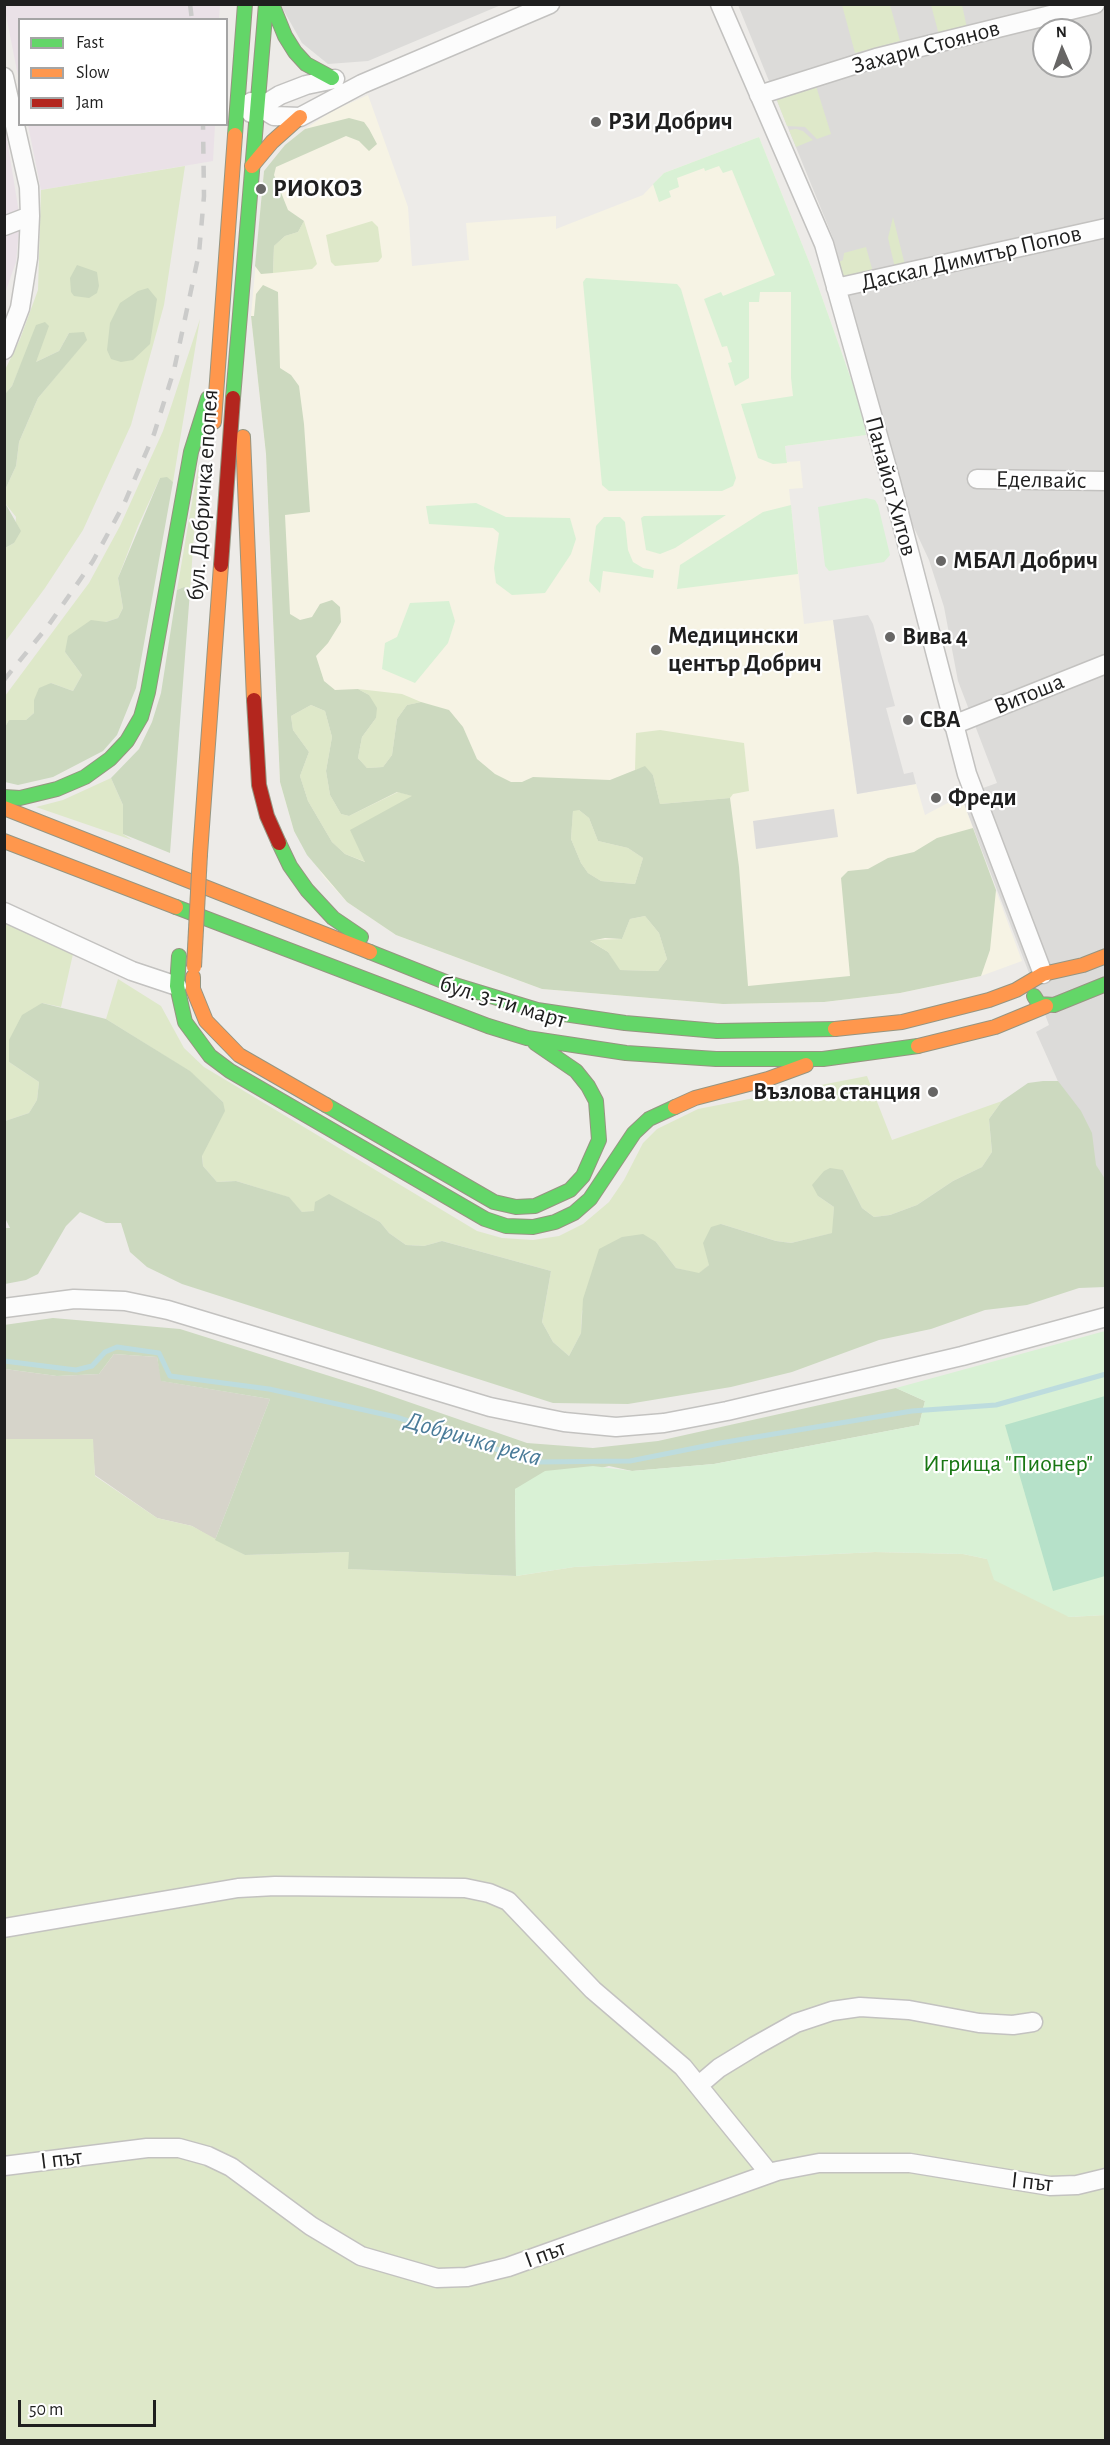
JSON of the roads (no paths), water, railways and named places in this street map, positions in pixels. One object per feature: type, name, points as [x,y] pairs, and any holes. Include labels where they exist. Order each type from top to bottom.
[{"type":"main road","name":"бул. Добричка епопея","points":[[213,439],[245,4]]},
{"type":"main road","name":"бул. Добричка епопея","points":[[181,921],[193,852],[266,4]]},
{"type":"main road","points":[[272,4],[285,36],[295,52],[306,63],[332,78]]},
{"type":"main road","points":[[252,166],[272,142],[300,117]]},
{"type":"main road","points":[[4,797],[20,798],[57,789],[85,777],[110,759],[127,741],[141,717],[148,692],[191,452],[217,369]]},
{"type":"main road","points":[[235,370],[245,455],[256,752],[259,785],[267,816],[290,866],[308,890],[333,918],[395,962]]},
{"type":"main road","name":"бул. 3-ти март","points":[[4,808],[448,983],[537,1010],[625,1023],[717,1031],[826,1030],[902,1022],[989,1000],[1017,990],[1043,975],[1083,965],[1106,956]]},
{"type":"main road","name":"бул. Добричка епопея","points":[[185,988],[194,967],[193,852],[188,815]]},
{"type":"main road","name":"бул. 3-ти март","points":[[4,841],[488,1026],[527,1038],[626,1053],[716,1059],[823,1059],[908,1048],[995,1027],[1046,1006]]},
{"type":"main road","points":[[179,950],[185,988],[185,1022],[210,1056],[230,1071],[484,1219],[506,1226],[533,1227],[555,1222],[574,1213],[590,1199],[634,1133],[650,1119],[671,1107],[768,1079],[823,1059]]},
{"type":"main road","points":[[1060,1002],[1064,984],[1043,975],[1032,985],[1034,998],[1046,1006],[1060,1002],[1106,984]]},
{"type":"main road","points":[[185,988],[206,1020],[239,1055],[494,1202],[516,1207],[535,1206],[570,1190],[583,1176],[599,1140],[596,1101],[588,1086],[576,1071],[527,1038]]},
{"type":"street","points":[[239,92],[257,109],[274,117],[300,117],[362,84],[550,4]]},
{"type":"street","name":"Панайот Хитов","points":[[720,4],[824,244],[891,482],[967,774],[1043,975]]},
{"type":"street","name":"Захари Стоянов","points":[[759,95],[876,58],[1095,4]]},
{"type":"street","points":[[4,77],[29,187],[30,216],[28,258],[15,325],[4,350]]},
{"type":"street","points":[[236,126],[257,109],[280,95],[332,78],[362,84]]},
{"type":"street","points":[[4,226],[30,216]]},
{"type":"street","name":"Даскал Димитър Попов","points":[[836,288],[1106,228]]},
{"type":"street","points":[[4,327],[22,288]]},
{"type":"street","name":"Еделвайс","points":[[977,479],[1106,481]]},
{"type":"street","name":"Витоша","points":[[953,724],[1106,664]]},
{"type":"street","points":[[4,912],[132,971],[185,988]]},
{"type":"street","points":[[4,1308],[74,1299],[125,1301],[179,1313],[490,1407],[564,1422],[616,1427],[664,1423],[727,1411],[962,1356],[1106,1317]]},
{"type":"street","points":[[4,1928],[238,1888],[275,1886],[442,1888],[489,1893],[508,1901],[593,1989],[645,2031],[699,2085],[769,2173]]},
{"type":"street","points":[[699,2085],[719,2068],[755,2046],[796,2024],[832,2011],[860,2007],[909,2010],[978,2023],[1013,2025],[1033,2022]]},
{"type":"street","name":"І път","points":[[4,2166],[147,2148],[179,2148],[208,2156],[231,2167],[312,2226],[362,2256],[437,2278],[467,2277],[508,2267],[769,2173],[819,2163],[910,2163],[1050,2186],[1077,2185],[1106,2178]]},
{"type":"waterway","name":"Добричка река","points":[[4,1361],[76,1370],[92,1366],[105,1352],[117,1347],[159,1353],[170,1376],[269,1389],[396,1417],[536,1462],[630,1461],[720,1443],[912,1411],[996,1405],[1106,1374]]},
{"type":"railway","points":[[190,4],[192,18]]},
{"type":"railway","points":[[4,680],[48,626],[93,561],[124,504],[154,434],[174,370],[199,253],[204,196],[203,126]]},
{"type":"place","name":"РЗИ Добрич","points":[[596,122]]},
{"type":"place","name":"РИОКОЗ","points":[[261,189]]},
{"type":"place","name":"МБАЛ Добрич","points":[[941,561]]},
{"type":"place","name":"Вива 4","points":[[890,637]]},
{"type":"place","name":"Медицински център Добрич","points":[[656,650]]},
{"type":"place","name":"CBA","points":[[908,720]]},
{"type":"place","name":"Фреди","points":[[936,798]]},
{"type":"place","name":"Възлова станция","points":[[933,1092]]},
{"type":"park label","name":"Игрища \"Пионер\"","points":[[1008,1464]]}]
